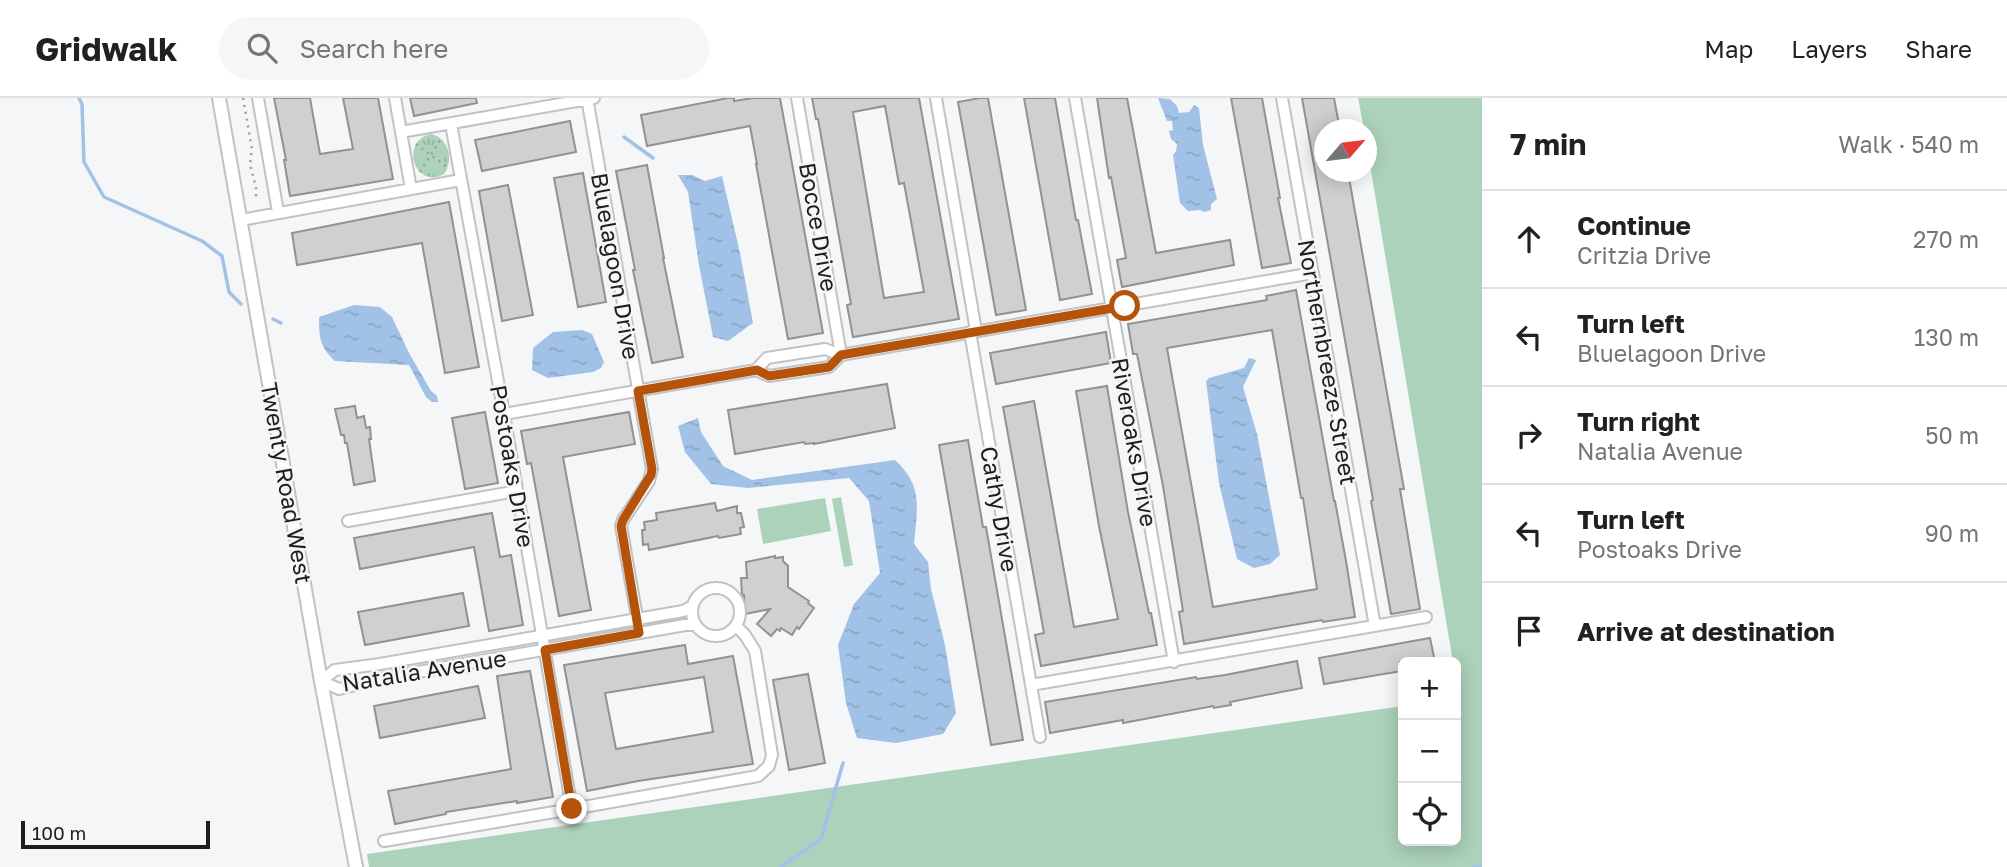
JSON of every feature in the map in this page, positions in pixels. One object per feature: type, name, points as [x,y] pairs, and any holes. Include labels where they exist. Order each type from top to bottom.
[{"type":"street","name":"Twenty Road West","points":[[219,98],[356,867]]},
{"type":"street","points":[[258,98],[278,212]]},
{"type":"street","points":[[395,98],[411,189]]},
{"type":"street","points":[[401,132],[589,98]]},
{"type":"street","name":"Bluelagoon Drive","points":[[589,98],[652,469],[621,526],[639,633]]},
{"type":"street","name":"Bocce Drive","points":[[797,98],[841,355]]},
{"type":"street","name":"Cathy Drive","points":[[936,98],[1040,737]]},
{"type":"street","name":"Riveroaks Drive","points":[[1075,98],[1174,662]]},
{"type":"street","name":"Northernbreeze Street","points":[[1282,98],[1375,626]]},
{"type":"street","name":"Postoaks Drive","points":[[450,124],[504,414],[572,809]]},
{"type":"street","points":[[241,220],[460,180]]},
{"type":"street","points":[[757,370],[768,358],[825,349],[841,355],[1313,272]]},
{"type":"street","points":[[504,414],[757,370],[769,376],[829,367],[841,355]]},
{"type":"street","points":[[348,521],[517,491]]},
{"type":"street","points":[[715,588],[723,589],[739,604],[736,626],[731,632],[708,635],[696,625],[693,606],[701,594],[715,588]]},
{"type":"street","name":"Natalia Avenue","points":[[693,606],[683,611],[335,670],[321,681],[339,689],[384,678],[696,625]]},
{"type":"street","points":[[1031,685],[1426,617]]},
{"type":"street","points":[[384,841],[758,776],[769,766],[772,755],[755,651],[736,626]]},
{"type":"path","points":[[243,98],[252,149],[250,164],[256,199]]},
{"type":"path","points":[[420,172],[441,139]]},
{"type":"path","points":[[416,144],[447,167]]},
{"type":"green space","points":[[1358,98],[1482,98],[1482,867],[369,867],[367,854],[1398,707],[1398,846],[1461,846],[1461,657],[1452,657],[1373,182],[1377,182],[1377,119],[1362,119]]},
{"type":"green space","points":[[431,134],[442,140],[449,156],[444,174],[433,177],[418,170],[413,154],[421,138]]},
{"type":"green space","points":[[841,497],[853,565],[844,567],[832,499]]},
{"type":"green space","points":[[825,498],[831,531],[763,544],[757,509]]},
{"type":"water","points":[[1158,98],[1170,99],[1177,106],[1179,113],[1189,112],[1194,105],[1199,108],[1203,145],[1217,199],[1211,204],[1211,210],[1188,211],[1180,203],[1173,155],[1177,144],[1171,139],[1169,131],[1173,130],[1172,121],[1167,121]]},
{"type":"water","points":[[678,175],[692,175],[705,181],[722,176],[753,323],[728,341],[713,337],[688,192]]},
{"type":"water","points":[[354,305],[380,307],[392,317],[409,353],[431,391],[437,396],[438,402],[432,402],[426,397],[409,365],[335,361],[330,356],[321,342],[319,317]]},
{"type":"water","points":[[582,330],[592,334],[604,362],[601,368],[593,372],[548,378],[532,370],[533,348],[553,332]]},
{"type":"water","points":[[1249,358],[1256,360],[1243,387],[1257,434],[1280,555],[1270,564],[1254,568],[1237,559],[1219,483],[1206,381],[1244,368]]},
{"type":"water","points":[[698,418],[701,432],[723,466],[752,480],[895,460],[911,479],[917,499],[914,544],[928,562],[956,713],[943,734],[896,743],[857,738],[846,703],[838,645],[854,604],[880,573],[869,501],[849,478],[748,488],[711,484],[685,452],[678,426]]},
{"type":"building","points":[[274,98],[310,98],[320,154],[353,149],[343,98],[378,98],[393,179],[290,196]]},
{"type":"building","points":[[410,98],[476,98],[477,103],[414,116]]},
{"type":"building","points":[[734,98],[734,101],[780,98],[823,333],[788,339],[750,126],[647,146],[641,115]]},
{"type":"building","points":[[812,98],[919,98],[959,319],[853,337],[847,305],[851,304]],"holes":[[[885,106],[899,184],[904,183],[924,292],[884,298],[853,112]]]},
{"type":"building","points":[[988,98],[1026,310],[996,315],[958,102]]},
{"type":"building","points":[[1024,98],[1055,98],[1092,294],[1060,300]]},
{"type":"building","points":[[1097,98],[1127,98],[1156,253],[1230,240],[1234,265],[1122,287],[1117,260],[1126,258],[1111,177],[1109,178]]},
{"type":"building","points":[[1231,98],[1262,98],[1291,263],[1262,268]]},
{"type":"building","points":[[1302,98],[1334,98],[1338,119],[1314,119],[1314,166]]},
{"type":"building","points":[[570,121],[576,152],[482,171],[475,140]]},
{"type":"building","points":[[647,165],[683,357],[652,363],[616,171]]},
{"type":"building","points":[[583,173],[606,302],[578,307],[554,178]]},
{"type":"building","points":[[1317,182],[1350,182],[1404,489],[1400,489],[1420,609],[1391,614]]},
{"type":"building","points":[[508,185],[533,315],[502,321],[479,191]]},
{"type":"building","points":[[449,202],[479,367],[445,373],[422,243],[297,265],[292,233]]},
{"type":"building","points":[[1296,290],[1355,617],[1322,620],[1184,644],[1179,612],[1183,611],[1163,486],[1137,354],[1133,354],[1128,324],[1267,300],[1266,296]],"holes":[[[1272,330],[1317,589],[1213,607],[1167,348]]]},
{"type":"building","points":[[1106,332],[1111,363],[996,384],[990,353]]},
{"type":"building","points":[[887,384],[895,428],[814,444],[804,442],[735,454],[728,410]]},
{"type":"building","points":[[1107,386],[1128,512],[1157,645],[1041,666],[1035,635],[1044,633],[1003,407],[1034,401],[1074,627],[1118,619],[1076,391]]},
{"type":"building","points":[[355,406],[357,418],[364,416],[366,428],[370,427],[369,439],[375,481],[354,485],[347,443],[344,435],[341,435],[335,409]]},
{"type":"building","points":[[485,412],[498,483],[465,489],[452,418]]},
{"type":"building","points":[[629,412],[635,444],[563,457],[591,610],[559,616],[531,463],[527,464],[521,431]]},
{"type":"building","points":[[968,440],[1023,740],[991,745],[939,445]]},
{"type":"building","points":[[715,503],[717,511],[737,506],[737,513],[741,513],[744,527],[740,528],[741,534],[649,550],[648,544],[643,545],[644,522],[657,520],[656,513]]},
{"type":"building","points":[[492,513],[500,557],[511,555],[523,625],[489,631],[474,547],[360,569],[354,538]]},
{"type":"building","points":[[783,557],[788,566],[788,587],[809,601],[814,608],[792,635],[781,628],[771,636],[757,624],[770,609],[745,614],[741,578],[747,578],[746,562]]},
{"type":"building","points":[[463,593],[469,626],[365,645],[358,612]]},
{"type":"building","points":[[1430,638],[1434,657],[1398,657],[1398,672],[1324,684],[1319,658]]},
{"type":"building","points":[[685,645],[688,664],[733,656],[753,764],[587,791],[564,665]],"holes":[[[704,677],[713,732],[616,749],[605,693]]]},
{"type":"building","points":[[1297,661],[1302,688],[1230,702],[1231,705],[1050,733],[1045,702],[1196,677],[1225,675]]},
{"type":"building","points":[[530,671],[553,797],[446,812],[395,824],[388,791],[511,769],[497,676]]},
{"type":"building","points":[[808,674],[825,763],[789,770],[773,680]]},
{"type":"building","points":[[478,686],[485,718],[380,738],[374,706]]},
{"type":"waterway","points":[[79,98],[82,104],[84,162],[104,197],[202,241],[222,256],[229,292],[241,304]]},
{"type":"waterway","points":[[624,137],[653,158]]},
{"type":"waterway","points":[[273,319],[281,323]]},
{"type":"waterway","points":[[781,867],[821,839],[843,763]]},
{"type":"waterway","points":[[1474,867],[1482,866]]},
{"type":"route","points":[[572,809],[545,650],[639,633],[621,533],[623,520],[649,481],[652,469],[638,391],[757,370],[769,376],[829,367],[841,355],[1125,306]]}]
